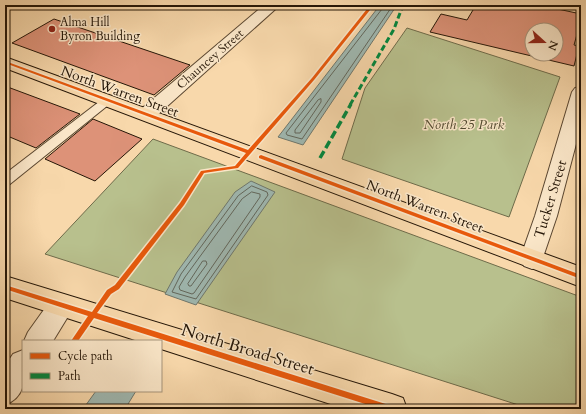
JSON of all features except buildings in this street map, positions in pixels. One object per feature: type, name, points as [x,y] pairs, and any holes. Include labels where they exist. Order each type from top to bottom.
[{"type":"main road","name":"North Warren Street","points":[[5,62],[581,277]]},
{"type":"main road","name":"North Broad Street","points":[[5,287],[392,409]]},
{"type":"street","name":"Chauncey Street","points":[[147,114],[273,5]]},
{"type":"street","name":"Tucker Street","points":[[532,259],[546,216],[581,92]]},
{"type":"street","points":[[39,340],[62,305]]},
{"type":"street","points":[[5,390],[22,364]]},
{"type":"lane","points":[[5,182],[108,100]]},
{"type":"green space","name":"North 25 Park","points":[[407,28],[560,77],[509,217],[342,159],[365,88]]},
{"type":"green space","points":[[153,139],[581,297],[581,409],[531,409],[45,254]]},
{"type":"water","points":[[380,5],[397,5],[303,145],[278,137]]},
{"type":"water","points":[[251,181],[275,192],[196,305],[165,294],[177,272],[235,192]]},
{"type":"water","points":[[95,392],[135,392],[125,409],[83,409]]},
{"type":"marked path","points":[[320,158],[394,29],[403,5]]},
{"type":"cycle path","points":[[75,340],[109,292],[117,287],[182,204],[203,172],[236,167],[313,79],[369,9],[369,5]]},
{"type":"cycle path","points":[[5,62],[249,152]]},
{"type":"cycle path","points":[[261,157],[581,277]]},
{"type":"cycle path","points":[[5,287],[392,409]]},
{"type":"place","name":"Alma Hill Byron Building","points":[[52,29]]}]
